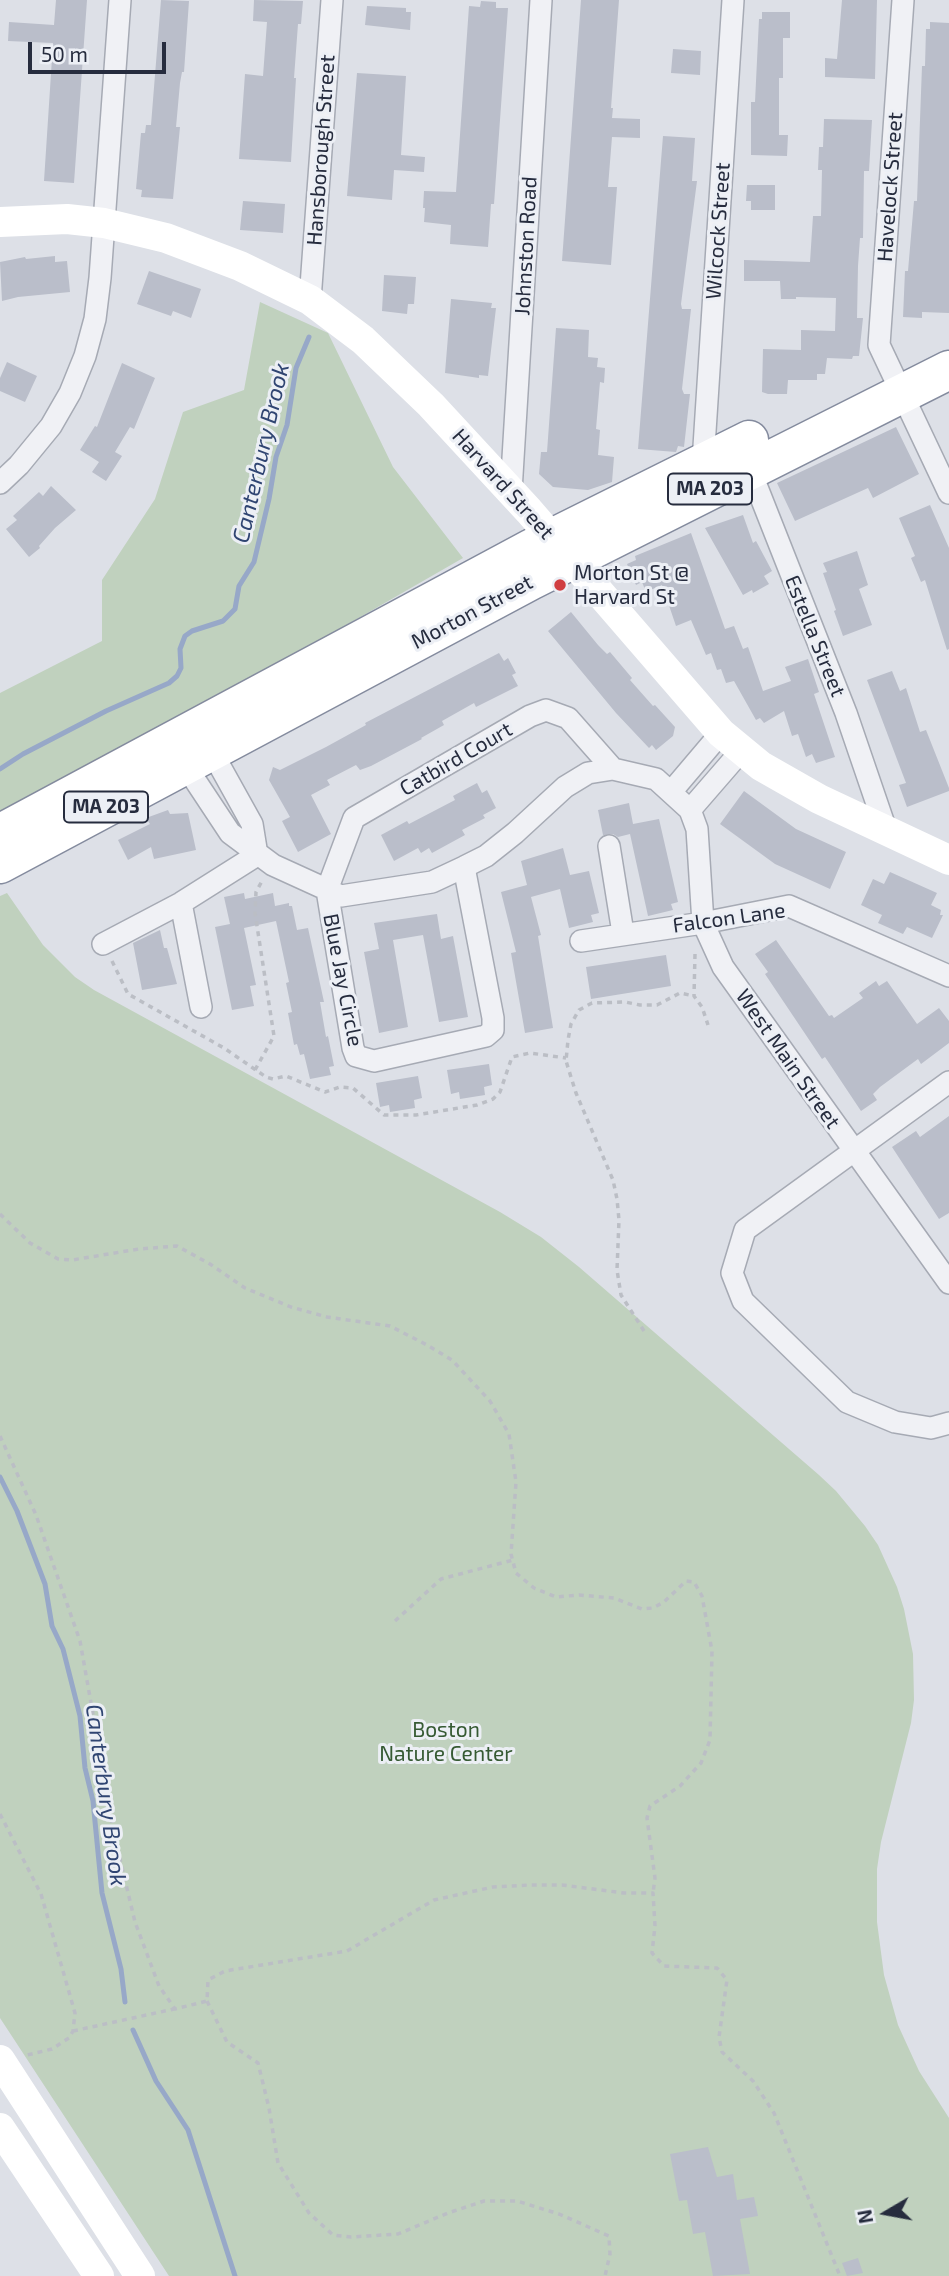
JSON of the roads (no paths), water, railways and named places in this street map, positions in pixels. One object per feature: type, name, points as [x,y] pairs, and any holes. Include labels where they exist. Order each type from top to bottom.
[{"type":"highway","name":"Morton Street","points":[[0,833],[191,746],[562,549],[896,383],[949,342]]},
{"type":"highway","name":"Morton Street","points":[[896,383],[949,370]]},
{"type":"highway","name":"Morton Street","points":[[562,549],[703,462],[745,457]]},
{"type":"highway","name":"Morton Street","points":[[0,864],[191,746]]},
{"type":"main road","name":"Harvard Street","points":[[0,222],[67,219],[104,223],[166,238],[240,266],[310,300],[363,340],[431,405],[732,742],[761,766],[819,799],[949,860]]},
{"type":"main road","points":[[0,2060],[140,2276]]},
{"type":"main road","points":[[0,2128],[99,2276]]},
{"type":"street","points":[[0,483],[19,465],[51,426],[70,393],[85,356],[95,319],[120,0]]},
{"type":"street","name":"Hansborough Street","points":[[310,300],[332,0]]},
{"type":"street","name":"Johnston Road","points":[[511,492],[541,0]]},
{"type":"street","name":"Wilcock Street","points":[[703,462],[733,0]]},
{"type":"street","name":"Havelock Street","points":[[903,0],[879,345],[949,493]]},
{"type":"street","name":"Estella Street","points":[[745,457],[846,713],[886,830]]},
{"type":"street","name":"Catbird Court","points":[[327,890],[354,818],[538,713],[547,710],[568,718],[613,769]]},
{"type":"street","points":[[671,792],[732,742]]},
{"type":"street","points":[[191,746],[230,833],[265,860],[341,896],[432,882],[464,867],[485,856],[515,833],[565,787],[588,773],[613,769],[656,779],[690,810],[732,742]]},
{"type":"street","points":[[191,746],[252,824],[265,860]]},
{"type":"street","name":"West Main Street","points":[[690,810],[697,830],[696,924],[723,967],[854,1153],[947,1273]]},
{"type":"street","points":[[609,846],[623,933]]},
{"type":"street","points":[[103,944],[265,860]]},
{"type":"street","name":"Blue Jay Circle","points":[[327,890],[353,1048],[356,1056],[374,1061],[486,1036],[493,1030],[493,1018],[464,867]]},
{"type":"street","points":[[181,903],[201,1007]]},
{"type":"street","name":"Falcon Lane","points":[[580,940],[696,924],[789,906],[949,976]]},
{"type":"street","points":[[949,1082],[745,1230],[732,1273],[743,1301],[847,1402],[895,1422],[931,1428],[949,1423]]},
{"type":"waterway","name":"Canterbury Brook","points":[[0,769],[23,754],[106,711],[169,683],[181,668],[180,649],[185,636],[223,621],[235,609],[239,586],[254,562],[276,457],[287,425],[296,368],[309,337]]},
{"type":"waterway","name":"Canterbury Brook","points":[[0,1477],[17,1511],[45,1584],[52,1626],[63,1649],[80,1716],[85,1768],[93,1801],[102,1893],[121,1969],[125,2002]]},
{"type":"waterway","name":"Canterbury Brook","points":[[133,2030],[156,2081],[188,2130],[235,2276]]},
{"type":"place","name":"Morton St @ Harvard St","points":[[560,585]]},
{"type":"park label","name":"Boston Nature Center","points":[[446,1742]]}]
